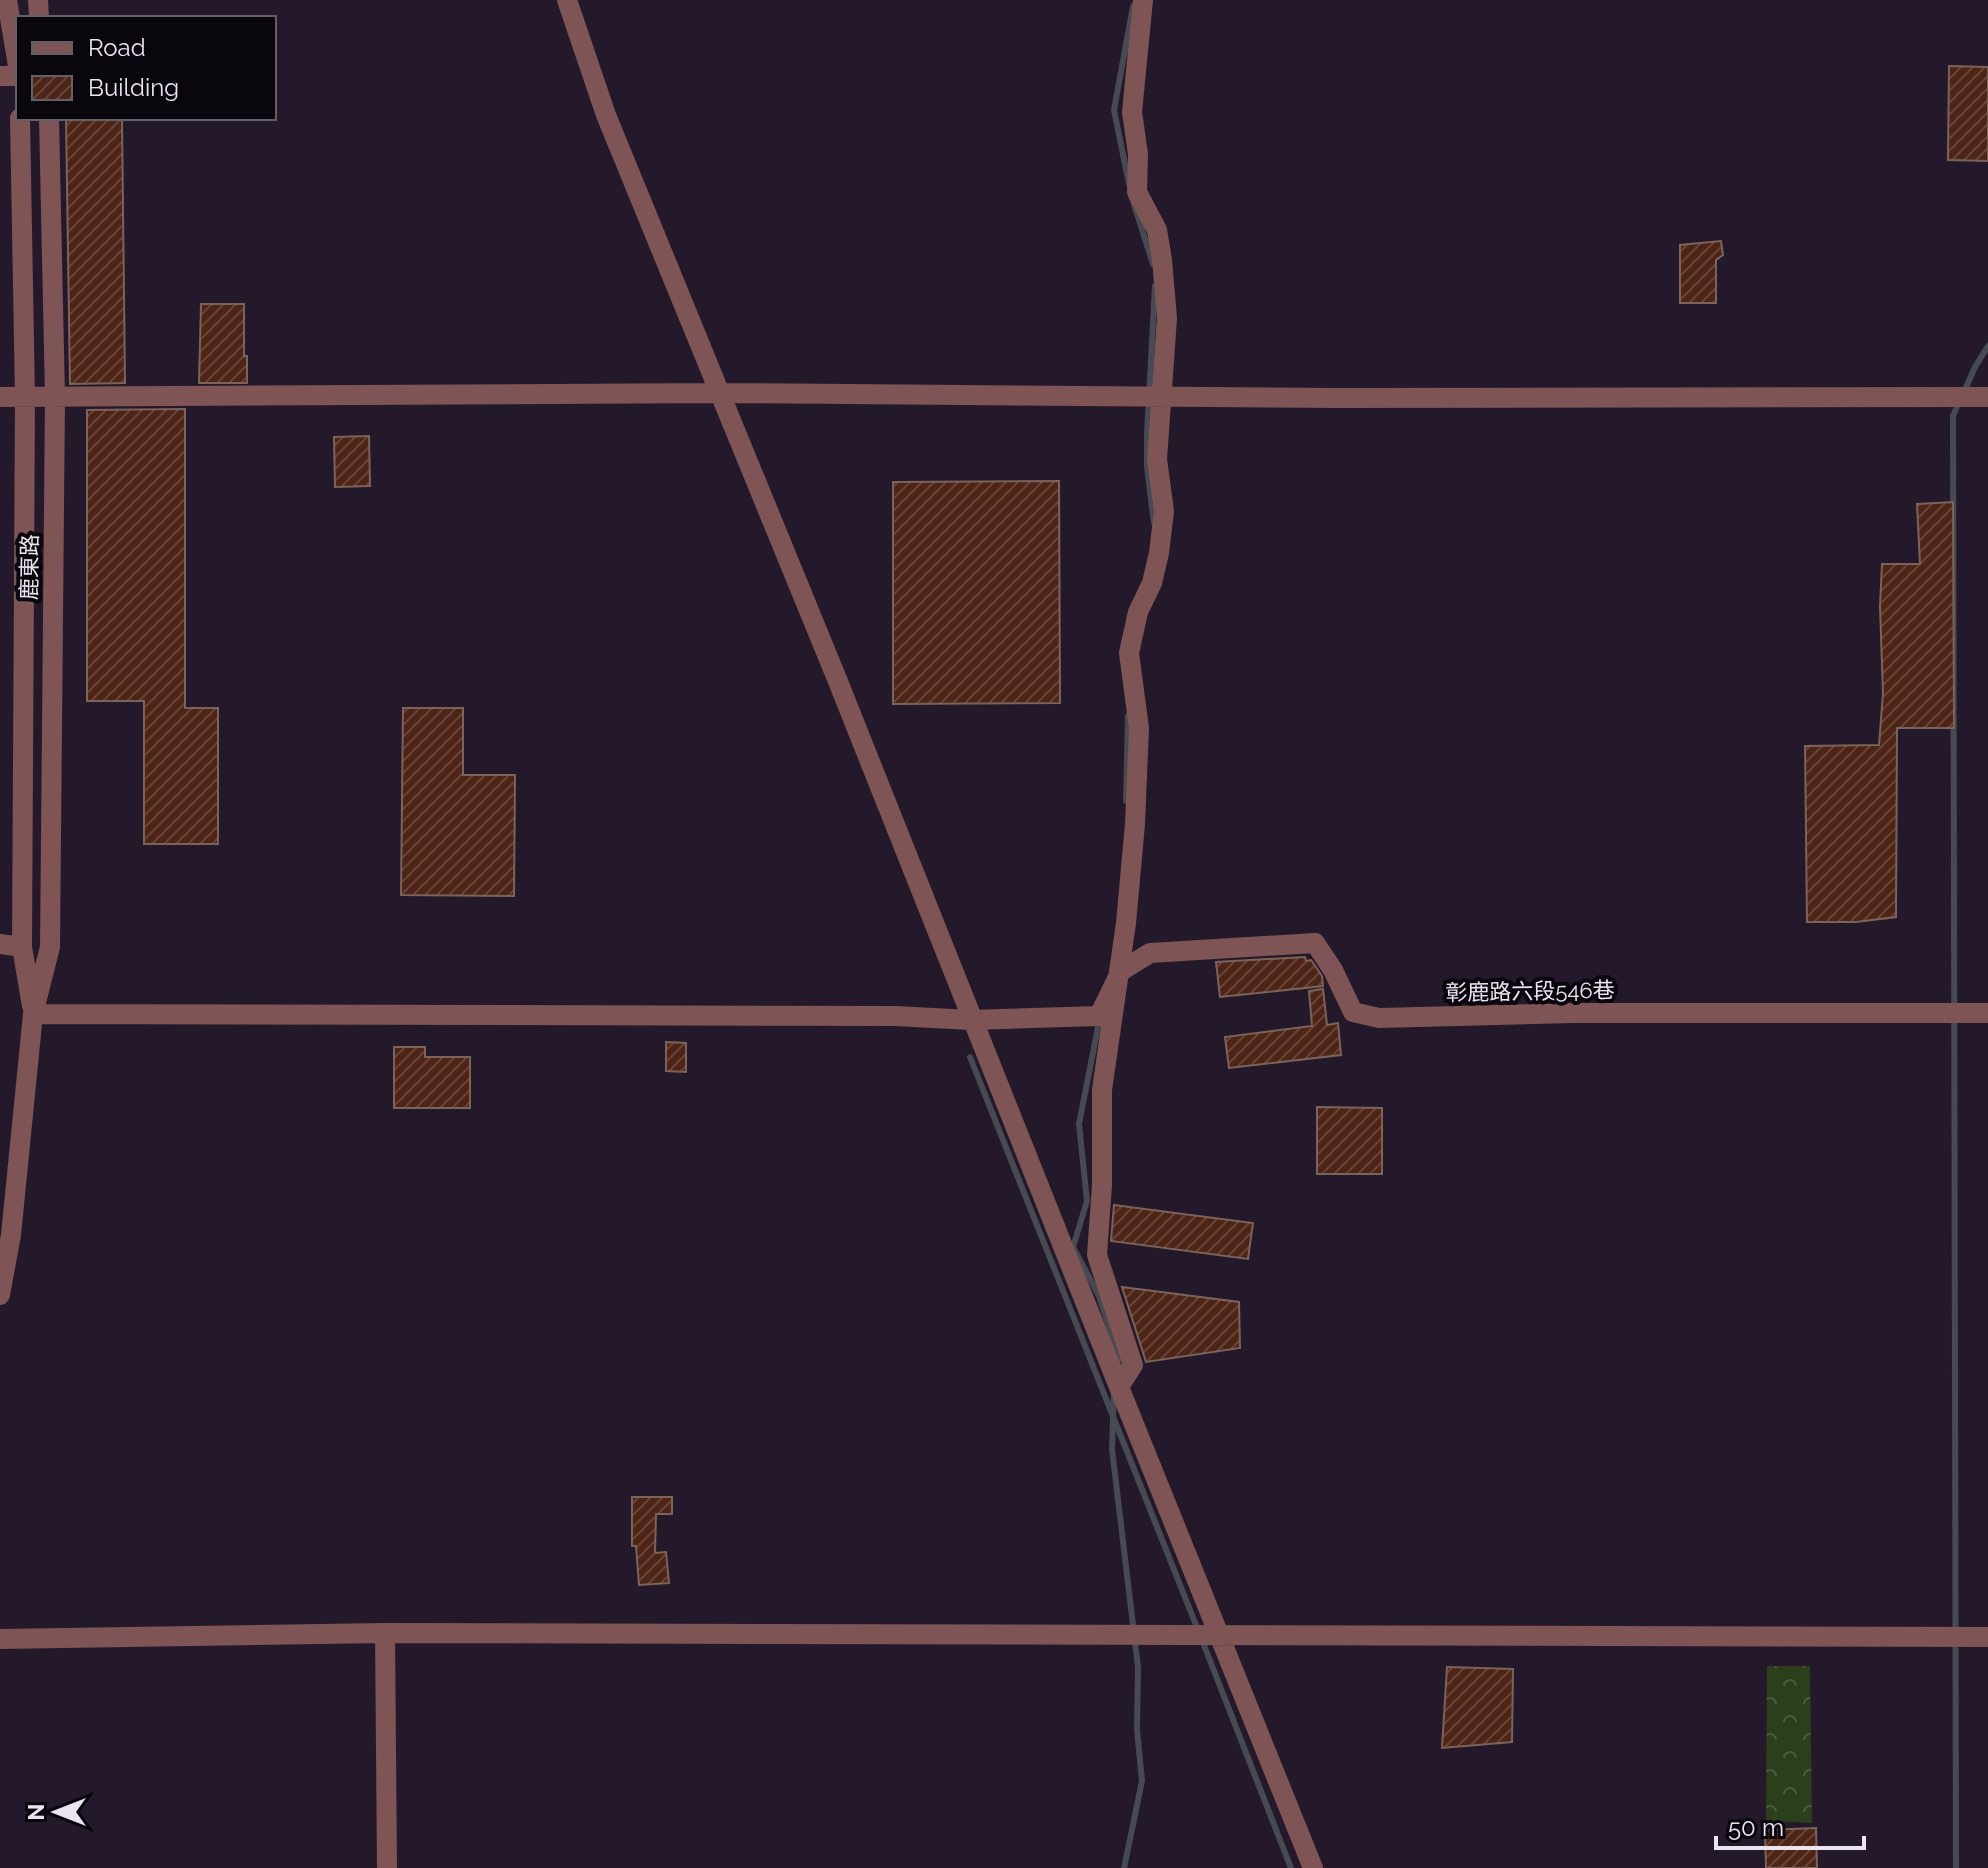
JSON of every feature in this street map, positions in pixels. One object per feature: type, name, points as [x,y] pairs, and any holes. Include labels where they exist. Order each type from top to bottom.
[{"type":"street","points":[[7,0],[16,54]]},
{"type":"street","points":[[567,0],[606,115],[843,694],[1313,1868]]},
{"type":"street","points":[[1119,1387],[1133,1365],[1097,1255],[1102,1185],[1102,1090],[1121,971],[1135,824],[1139,728],[1129,653],[1138,612],[1152,583],[1164,511],[1157,459],[1167,318],[1157,230],[1137,192],[1138,154],[1132,112],[1143,0]]},
{"type":"street","name":"鹿東路","points":[[20,120],[25,397],[22,947],[33,1014]]},
{"type":"street","name":"鹿東路","points":[[0,1295],[33,1014],[50,947],[55,397],[49,120]]},
{"type":"street","points":[[0,397],[719,393],[1160,397],[1988,397]]},
{"type":"street","name":"彰鹿路六段546巷","points":[[1121,971],[1150,953],[1315,943],[1333,970],[1353,1012],[1379,1018],[1573,1013],[1988,1013]]},
{"type":"street","points":[[0,944],[22,947]]},
{"type":"street","points":[[33,1014],[895,1016],[971,1020],[1099,1016],[1121,971]]},
{"type":"street","points":[[385,1633],[387,1868]]},
{"type":"street","points":[[0,1639],[385,1633],[1988,1637]]},
{"type":"green space","points":[[1767,1666],[1810,1666],[1812,1823],[1766,1821]]},
{"type":"building","points":[[1949,66],[1988,67],[1988,161],[1948,160]]},
{"type":"building","points":[[66,120],[122,120],[125,383],[70,384]]},
{"type":"building","points":[[1721,241],[1723,255],[1716,260],[1716,303],[1680,303],[1680,245]]},
{"type":"building","points":[[201,304],[244,304],[247,383],[199,383]]},
{"type":"building","points":[[185,409],[185,708],[218,708],[218,844],[144,844],[144,701],[87,701],[87,410]]},
{"type":"building","points":[[369,436],[370,486],[335,487],[334,437]]},
{"type":"building","points":[[1059,481],[1060,703],[893,704],[893,482]]},
{"type":"building","points":[[1953,502],[1954,728],[1897,728],[1896,917],[1856,922],[1807,922],[1805,746],[1879,745],[1883,693],[1882,564],[1920,564],[1917,504]]},
{"type":"building","points":[[403,708],[463,708],[463,775],[515,775],[514,896],[401,895]]},
{"type":"building","points":[[1305,957],[1306,961],[1311,960],[1322,976],[1323,986],[1220,997],[1216,962]]},
{"type":"building","points":[[1323,989],[1327,1025],[1338,1023],[1341,1055],[1229,1068],[1225,1037],[1312,1026],[1309,991]]},
{"type":"building","points":[[666,1042],[686,1043],[686,1072],[666,1071]]},
{"type":"building","points":[[394,1047],[425,1047],[425,1057],[470,1057],[470,1108],[394,1108]]},
{"type":"building","points":[[1317,1107],[1382,1108],[1382,1174],[1317,1174]]},
{"type":"building","points":[[1114,1205],[1253,1223],[1248,1259],[1111,1241]]},
{"type":"building","points":[[1122,1287],[1239,1302],[1240,1348],[1146,1362]]},
{"type":"building","points":[[632,1497],[672,1497],[672,1514],[656,1514],[655,1553],[666,1552],[669,1583],[639,1585],[636,1546],[632,1546]]},
{"type":"building","points":[[1447,1667],[1513,1669],[1512,1742],[1442,1748]]},
{"type":"building","points":[[1816,1828],[1817,1868],[1766,1868],[1765,1830]]},
{"type":"waterway","points":[[1129,184],[1114,110],[1133,6]]},
{"type":"waterway","points":[[1132,198],[1153,264]]},
{"type":"waterway","points":[[1154,523],[1147,467],[1147,434],[1155,286]]},
{"type":"waterway","points":[[1964,392],[1988,346]]},
{"type":"waterway","points":[[1956,1868],[1953,416],[1959,402]]},
{"type":"waterway","points":[[1126,801],[1128,716]]},
{"type":"waterway","points":[[1099,1022],[1079,1124],[1087,1201],[1073,1247],[1099,1296],[1119,1358],[1118,1364]]},
{"type":"waterway","points":[[970,1057],[1198,1630]]},
{"type":"waterway","points":[[1114,1391],[1112,1449],[1138,1667],[1137,1729],[1142,1781],[1124,1868]]},
{"type":"waterway","points":[[1202,1640],[1291,1868]]}]
